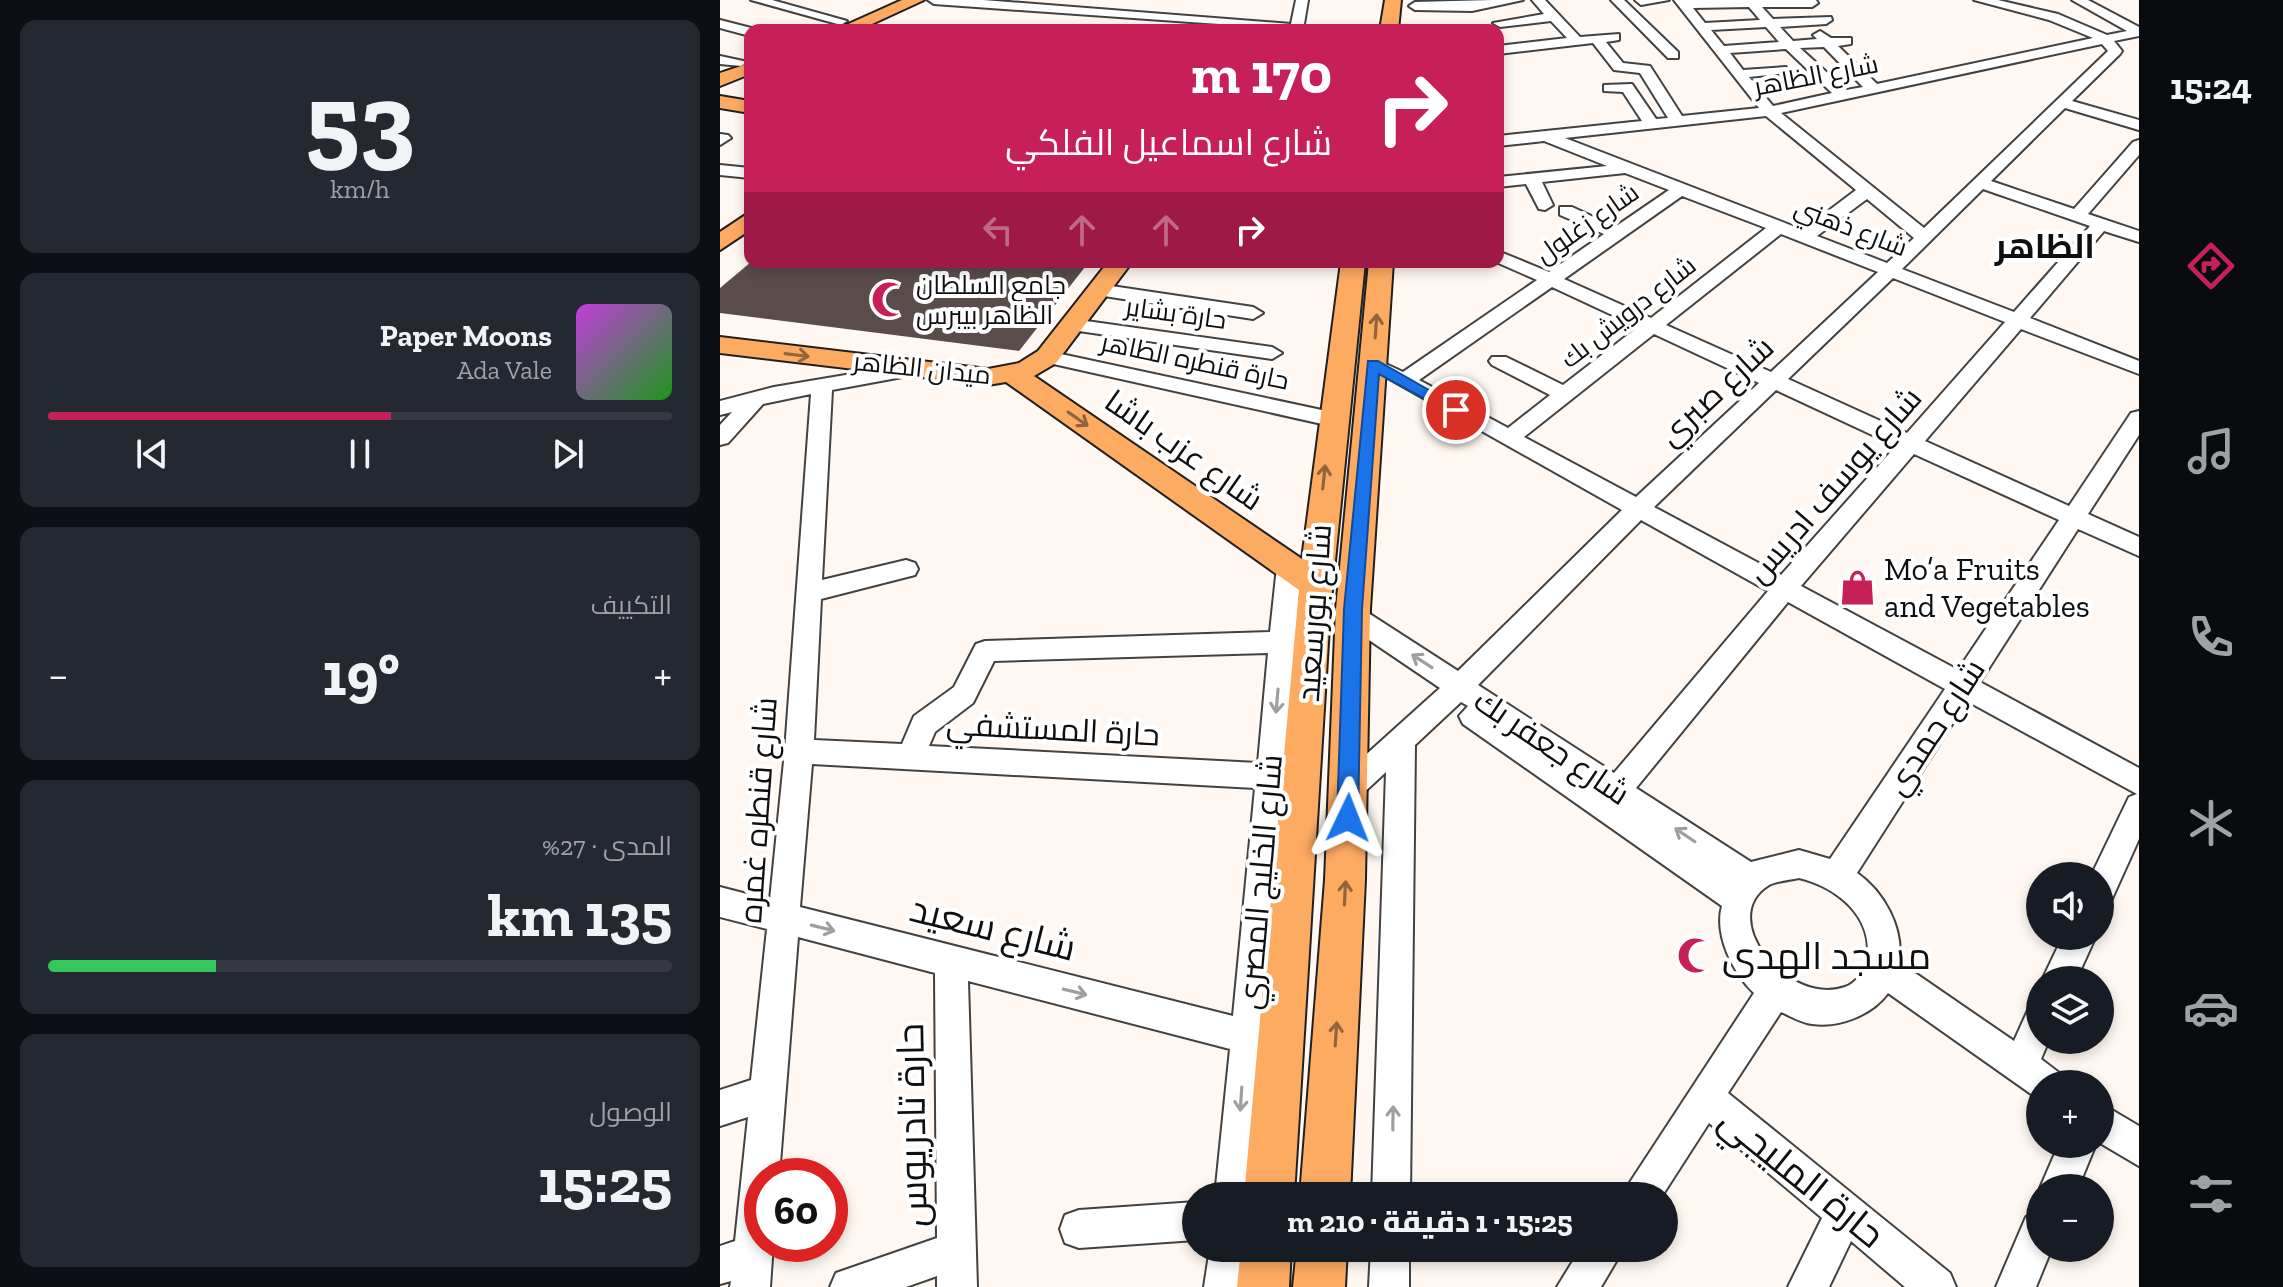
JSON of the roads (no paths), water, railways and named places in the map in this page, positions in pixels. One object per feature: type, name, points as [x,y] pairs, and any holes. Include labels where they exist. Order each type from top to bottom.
[{"type":"main road","points":[[845,24],[889,0]]},
{"type":"main road","points":[[846,24],[916,0]]},
{"type":"main road","points":[[1390,24],[1393,0]]},
{"type":"main road","points":[[1413,24],[1414,3]]},
{"type":"main road","points":[[720,70],[744,64]]},
{"type":"main road","points":[[720,80],[744,65]]},
{"type":"main road","points":[[721,103],[744,106]]},
{"type":"main road","points":[[720,243],[744,224]]},
{"type":"main road","name":"ميدان الظاهر","points":[[720,345],[988,377],[1014,375],[1047,357],[1115,268]]},
{"type":"main road","name":"شارع بورسعيد","points":[[1270,1182],[1286,965],[1286,777],[1301,575],[1331,419],[1352,268]]},
{"type":"main road","name":"شارع بورسعيد","points":[[1326,1182],[1349,788],[1353,616],[1381,268]]},
{"type":"main road","name":"شارع عزب باشا","points":[[1014,375],[1301,575]]},
{"type":"main road","points":[[1263,1287],[1265,1262]]},
{"type":"main road","points":[[1319,1287],[1321,1262]]},
{"type":"street","points":[[757,0],[840,24]]},
{"type":"street","points":[[934,0],[1049,4],[1147,23],[1172,24]]},
{"type":"street","points":[[1105,13],[1120,0]]},
{"type":"street","points":[[1147,23],[1167,0]]},
{"type":"street","points":[[1297,24],[1302,0]]},
{"type":"street","points":[[1414,3],[1471,4],[1517,0]]},
{"type":"street","points":[[1538,1],[1565,0]]},
{"type":"street","points":[[1617,0],[1673,55]]},
{"type":"street","points":[[1641,1],[1663,0]]},
{"type":"street","points":[[1980,0],[2075,24],[2105,40]]},
{"type":"street","points":[[2078,0],[2139,32]]},
{"type":"street","points":[[1538,1],[1577,41]]},
{"type":"street","points":[[1812,3],[1682,2],[1696,34],[1720,50],[1769,111],[1924,237]]},
{"type":"street","points":[[1751,2],[1789,45],[1843,95]]},
{"type":"street","points":[[1500,23],[1553,17]]},
{"type":"street","points":[[1653,38],[1804,18],[1826,20]]},
{"type":"street","points":[[1804,18],[1874,89]]},
{"type":"street","points":[[720,24],[744,30]]},
{"type":"street","name":"شارع الظاهر","points":[[1504,140],[1769,111],[2139,32]]},
{"type":"street","points":[[1504,49],[1616,37]]},
{"type":"street","points":[[1597,39],[1619,67],[1645,69],[1678,122]]},
{"type":"street","name":"شارع صبري","points":[[1349,788],[1454,692],[1638,509],[2112,56],[2113,45],[2105,40]]},
{"type":"street","points":[[1720,50],[1846,41]]},
{"type":"street","points":[[1807,62],[1864,59]]},
{"type":"street","points":[[720,60],[744,63]]},
{"type":"street","points":[[1741,74],[1781,70]]},
{"type":"street","points":[[1609,88],[1627,87],[1652,125]]},
{"type":"street","points":[[2063,103],[2139,125]]},
{"type":"street","name":"شارع ذهني","points":[[1544,135],[2139,368]]},
{"type":"street","points":[[2077,216],[2139,145]]},
{"type":"street","points":[[1504,181],[1628,168]]},
{"type":"street","points":[[720,170],[744,172]]},
{"type":"street","points":[[1532,179],[1545,205]]},
{"type":"street","points":[[1980,183],[2139,237]]},
{"type":"street","name":"شارع زغلول","points":[[1404,381],[1681,189]]},
{"type":"street","points":[[1805,237],[1866,191]]},
{"type":"street","points":[[1566,211],[1617,234]]},
{"type":"street","name":"شارع يوسف ادريس","points":[[1617,790],[1784,589],[2020,321],[2101,224]]},
{"type":"street","name":"شارع درويش بك","points":[[1509,438],[1779,227]]},
{"type":"street","points":[[1504,259],[2139,547]]},
{"type":"street","points":[[1098,290],[1253,313]]},
{"type":"street","name":"حارة بشاير","points":[[1072,325],[1272,353]]},
{"type":"street","name":"حارة قنطره الطاهر","points":[[1047,357],[1331,419]]},
{"type":"street","points":[[1499,361],[1565,394]]},
{"type":"street","points":[[1373,364],[2139,782]]},
{"type":"street","points":[[720,408],[756,398],[917,369]]},
{"type":"street","name":"شارع قنطره غمره","points":[[741,1269],[769,1092],[786,919],[822,386]]},
{"type":"street","points":[[720,438],[756,398]]},
{"type":"street","name":"شارع حمدي","points":[[1837,876],[2139,418]]},
{"type":"street","points":[[809,593],[906,569]]},
{"type":"street","name":"شارع الخليج المصري","points":[[1235,1182],[1246,1036],[1286,777],[1283,642],[1301,575]]},
{"type":"street","name":"شارع جعفر بك","points":[[1353,616],[1454,692],[1744,889]]},
{"type":"street","points":[[911,757],[924,724],[952,709],[970,690],[985,651],[1283,642]]},
{"type":"street","name":"شارع جعفر بك","points":[[1454,692],[1617,790],[1744,889]]},
{"type":"street","points":[[1391,1182],[1401,740]]},
{"type":"street","name":"حارة المستشفي","points":[[799,751],[1286,777]]},
{"type":"street","points":[[2113,862],[2139,806]]},
{"type":"street","points":[[1781,865],[1808,866],[1837,876],[1871,908],[1882,928],[1886,950],[1883,970],[1874,987],[1860,1000],[1841,1007],[1808,1005],[1775,991],[1753,971],[1739,947],[1733,921],[1744,889],[1781,865]]},
{"type":"street","name":"شارع سعيد","points":[[720,902],[1246,1036]]},
{"type":"street","name":"حارة تادريوس","points":[[951,961],[957,1269]]},
{"type":"street","points":[[1883,970],[2026,1070]]},
{"type":"street","points":[[1649,1182],[1775,991]]},
{"type":"street","points":[[720,1108],[769,1092]]},
{"type":"street","name":"حارة المليجي","points":[[1705,1097],[1936,1287]]},
{"type":"street","points":[[2114,1131],[2139,1148]]},
{"type":"street","points":[[1808,1287],[1845,1212]]},
{"type":"street","points":[[1079,1229],[1182,1222]]},
{"type":"street","points":[[1224,1287],[1227,1262]]},
{"type":"street","points":[[1389,1287],[1390,1262]]},
{"type":"street","points":[[1577,1287],[1595,1262]]},
{"type":"street","points":[[2016,1287],[2027,1262]]},
{"type":"street","points":[[850,1287],[957,1269]]},
{"type":"place","name":"جامع السلطان الظاهر بيبرس","points":[[890,300]]},
{"type":"place","name":"Mo’a Fruits and Vegetables","points":[[1858,587]]},
{"type":"place","name":"مسجد الهدى","points":[[1696,956]]},
{"type":"district","name":"الظاهر","points":[[2045,246]]}]
